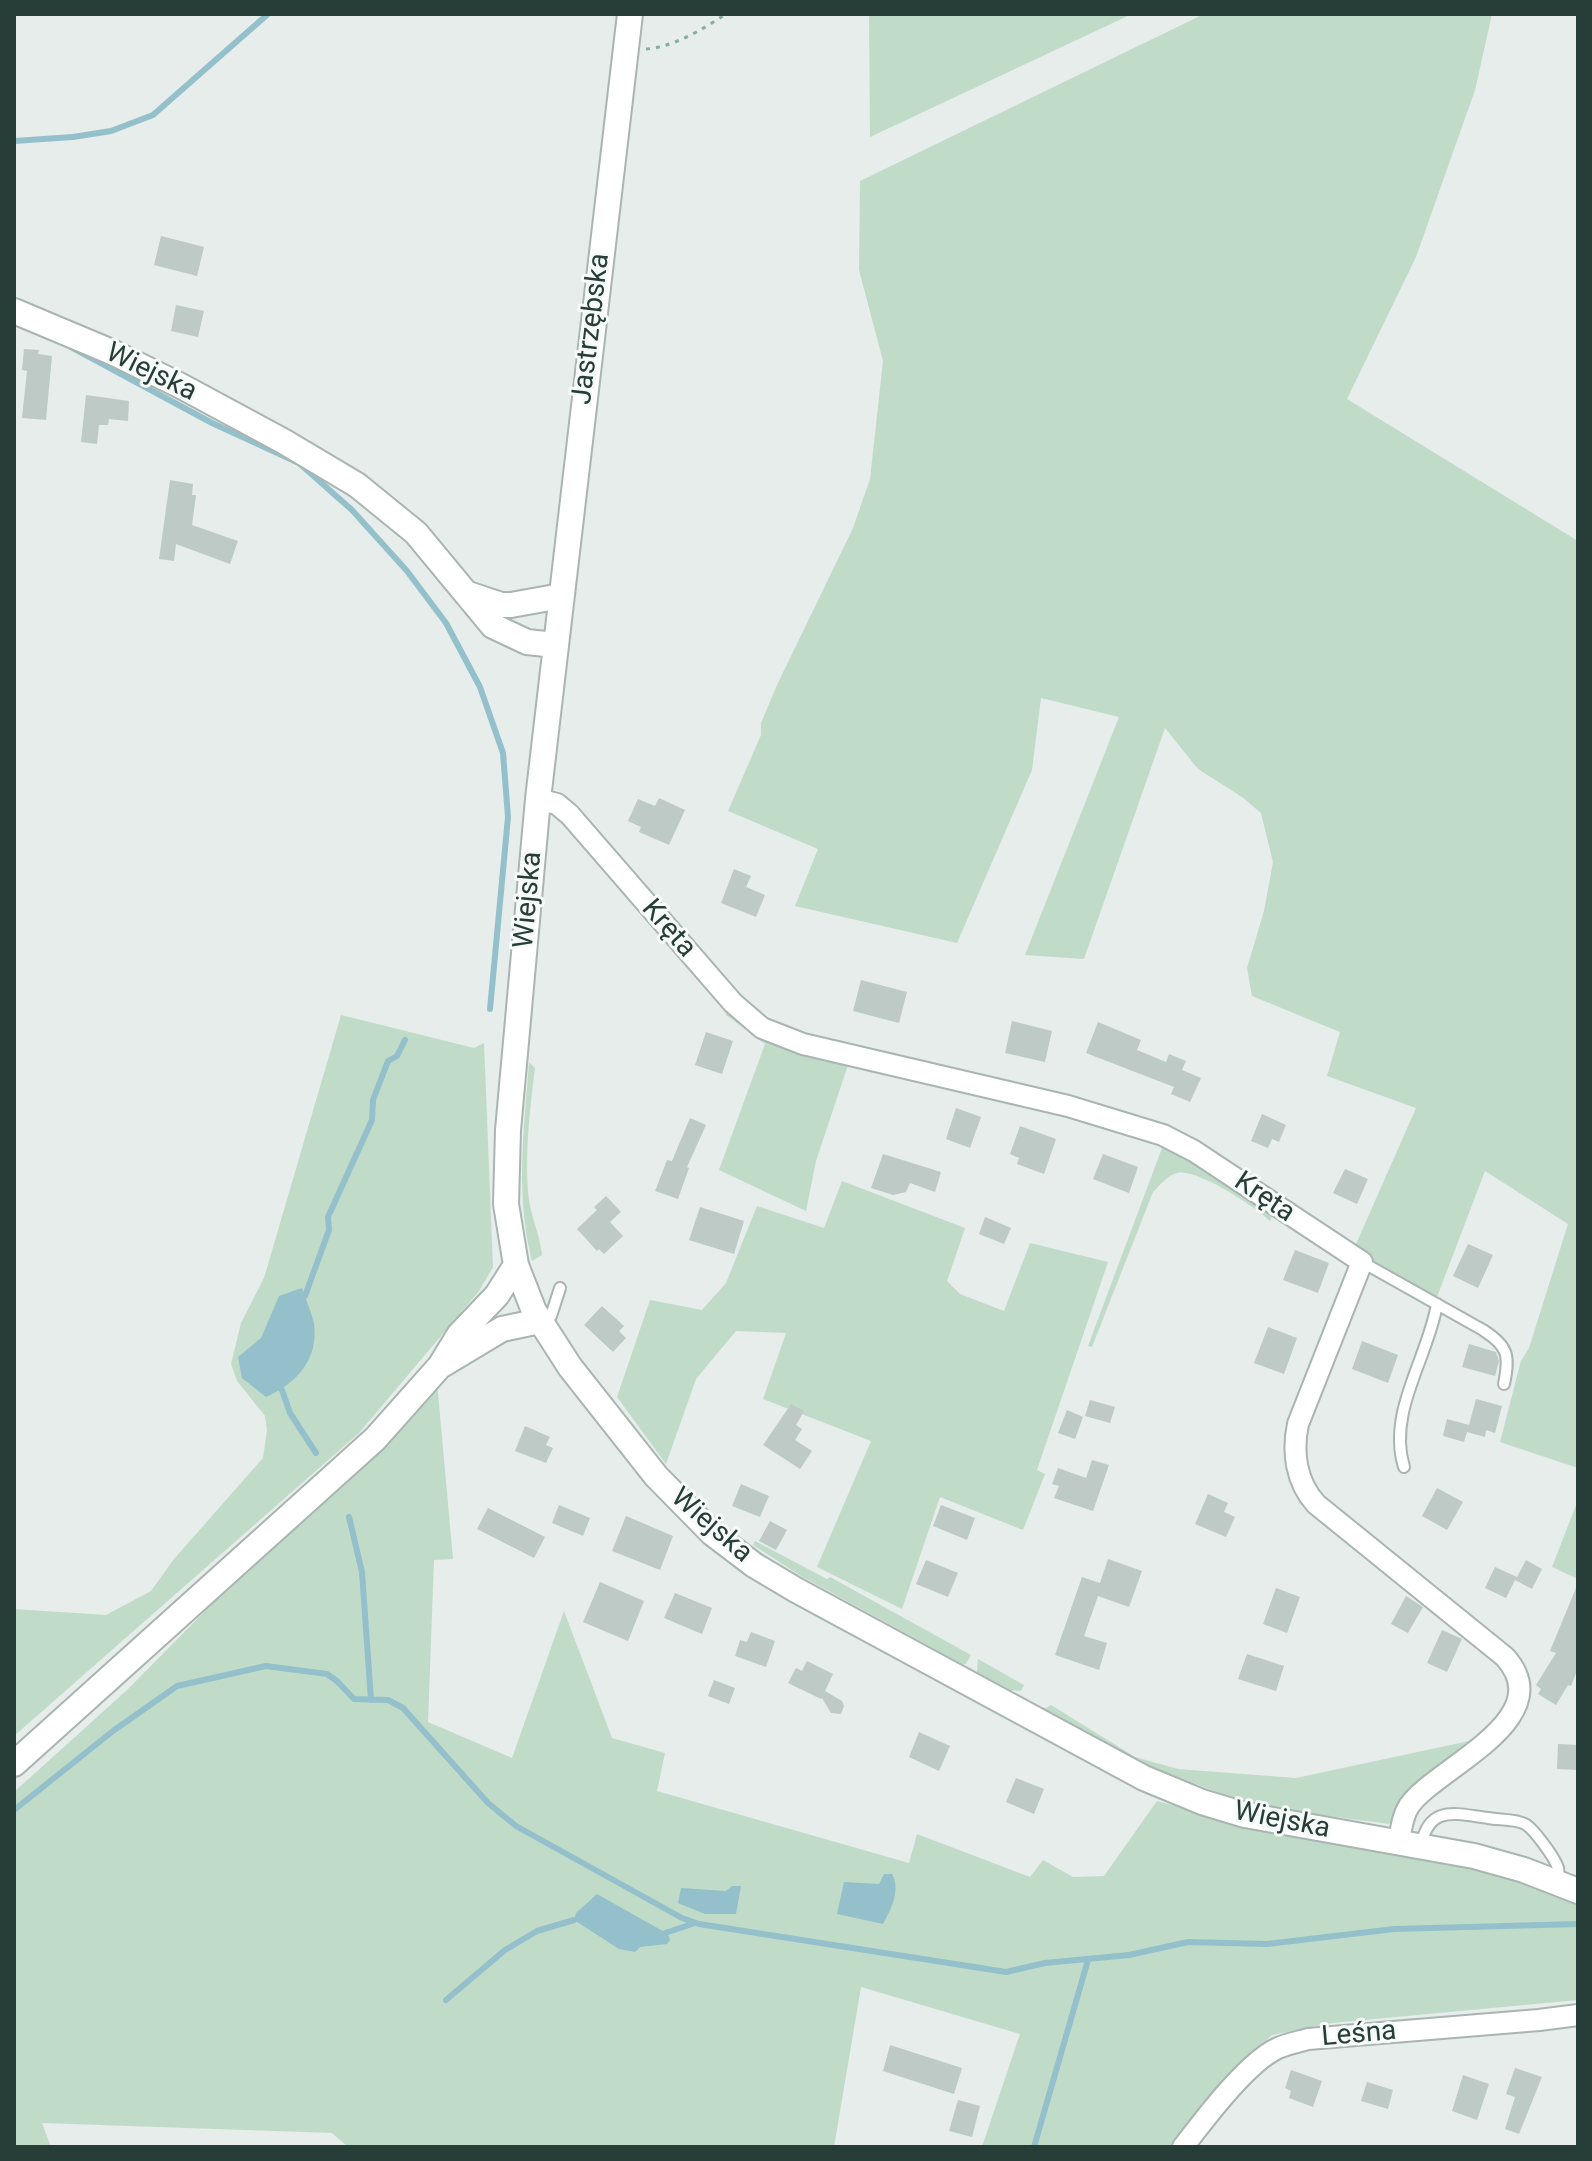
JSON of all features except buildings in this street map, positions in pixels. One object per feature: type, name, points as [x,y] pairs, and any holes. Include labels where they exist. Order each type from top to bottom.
[{"type":"street","name":"Jastrzębska","points":[[555,645],[630,14]]},
{"type":"street","name":"Wiejska","points":[[14,311],[114,353],[181,386],[357,485],[416,533],[493,626],[527,642],[555,645],[506,1151],[506,1204],[516,1265],[540,1321],[577,1377],[672,1493],[721,1541],[775,1577],[1163,1787],[1254,1817],[1497,1862],[1568,1887]]},
{"type":"street","points":[[468,594],[501,605],[561,596]]},
{"type":"street","name":"Kręta","points":[[538,799],[557,804],[570,815],[733,1003],[762,1028],[822,1049],[935,1073],[1152,1130],[1194,1151],[1362,1262]]},
{"type":"street","points":[[1362,1262],[1298,1424],[1295,1443],[1301,1481],[1316,1504],[1505,1657],[1514,1667],[1519,1686],[1510,1714],[1493,1738],[1437,1780],[1409,1806],[1410,1844]]},
{"type":"street","points":[[14,1764],[360,1454],[440,1366],[459,1335],[497,1295],[516,1265]]},
{"type":"street","points":[[440,1366],[502,1329],[540,1321]]},
{"type":"street","name":"Leśna","points":[[1183,2147],[1208,2115],[1258,2062],[1277,2048],[1308,2039],[1578,2015]]},
{"type":"lane","points":[[1362,1262],[1500,1342],[1507,1356],[1504,1384]]},
{"type":"lane","points":[[540,1321],[551,1316],[560,1288]]},
{"type":"lane","points":[[1404,1467],[1398,1437],[1437,1304]]},
{"type":"lane","points":[[1410,1844],[1423,1834],[1436,1816],[1449,1813],[1524,1823],[1539,1839],[1568,1887]]},
{"type":"path","points":[[626,50],[652,49],[706,27],[726,14]]},
{"type":"green space","points":[[869,14],[1132,14],[870,137]]},
{"type":"green space","points":[[1204,14],[1492,14],[1475,90],[1416,257],[1347,399],[1578,541],[1578,1468],[1500,1442],[1521,1361],[1529,1348],[1568,1224],[1485,1171],[1437,1297],[1353,1251],[1416,1108],[1327,1076],[1340,1032],[1252,996],[1247,968],[1264,911],[1273,862],[1261,813],[1198,769],[1165,728],[1084,959],[1025,955],[1119,717],[1041,698],[1032,770],[957,943],[795,906],[818,849],[728,811],[761,735],[761,723],[777,685],[853,528],[870,479],[883,361],[859,270],[860,181]]},
{"type":"green space","points":[[725,1005],[887,1072],[889,1076],[848,1065],[816,1161],[806,1211],[719,1170],[765,1044],[726,1015]]},
{"type":"green space","points":[[341,1015],[474,1048],[484,1043],[493,1267],[479,1291],[359,1433],[14,1736],[14,1609],[106,1615],[151,1591],[174,1559],[263,1458],[267,1430],[265,1416],[237,1381],[231,1364],[241,1323],[264,1278]]},
{"type":"green space","points":[[529,1062],[535,1068],[528,1134],[528,1184],[530,1207],[542,1255],[532,1261],[522,1186]]},
{"type":"green space","points":[[1165,1140],[1274,1212],[1270,1221],[1239,1198],[1198,1176],[1177,1173],[1167,1178],[1153,1192],[1092,1347],[1088,1346]]},
{"type":"green space","points":[[842,1181],[965,1228],[947,1281],[960,1294],[1004,1311],[1030,1243],[1108,1262],[1037,1470],[1045,1474],[1023,1530],[940,1497],[902,1609],[817,1567],[871,1441],[763,1399],[786,1333],[736,1331],[696,1379],[666,1464],[617,1397],[650,1300],[702,1310],[726,1283],[757,1206],[824,1228]]},
{"type":"green space","points":[[437,1382],[453,1559],[434,1560],[428,1722],[512,1758],[564,1611],[612,1738],[665,1753],[657,1791],[909,1863],[917,1834],[1030,1877],[1043,1860],[1073,1877],[1104,1876],[1157,1801],[1222,1819],[1365,1849],[1483,1867],[1578,1904],[1578,2000],[1332,2023],[1272,2035],[1250,2055],[1184,2147],[982,2147],[1020,2034],[861,1987],[834,2147],[348,2147],[332,2133],[42,2123],[51,2147],[14,2147],[14,1792],[127,1690],[215,1601],[360,1471]]},
{"type":"green space","points":[[1578,1500],[1578,1579],[1552,1567]]},
{"type":"green space","points":[[755,1541],[827,1579],[830,1577],[971,1655],[966,1664],[962,1664],[801,1576],[753,1545]]},
{"type":"green space","points":[[1447,1618],[1482,1644],[1445,1621]]},
{"type":"green space","points":[[978,1659],[1024,1685],[1021,1691],[1010,1690],[977,1672]]},
{"type":"green space","points":[[1510,1677],[1511,1683],[1510,1696],[1506,1708],[1492,1731],[1472,1749],[1429,1776],[1389,1824],[1313,1814],[1251,1802],[1215,1791],[1151,1767],[1040,1707],[1051,1705],[1135,1757],[1178,1769],[1296,1778],[1469,1741],[1489,1726],[1504,1706],[1510,1691]]},
{"type":"water","points":[[302,1288],[314,1324],[313,1348],[296,1377],[266,1397],[242,1378],[238,1357],[261,1338],[279,1296]]},
{"type":"water","points":[[884,1874],[892,1874],[896,1887],[894,1900],[883,1924],[837,1914],[844,1882],[879,1884]]},
{"type":"water","points":[[732,1886],[741,1886],[736,1914],[705,1914],[678,1903],[681,1888],[726,1891]]},
{"type":"water","points":[[597,1894],[668,1934],[670,1940],[667,1944],[640,1947],[635,1952],[619,1949],[574,1920],[576,1913]]},
{"type":"waterway","points":[[14,141],[111,131],[153,115],[268,14]]},
{"type":"waterway","points":[[71,347],[212,423],[299,463],[352,510],[407,571],[446,623],[480,687],[503,753],[508,817],[490,1009]]},
{"type":"waterway","points":[[305,1296],[329,1230],[328,1217],[372,1120],[373,1100],[388,1061],[397,1056],[405,1040]]},
{"type":"waterway","points":[[282,1390],[290,1413],[316,1453]]},
{"type":"waterway","points":[[349,1517],[362,1572],[371,1700]]},
{"type":"waterway","points":[[14,1810],[113,1731],[177,1686],[266,1666],[327,1674],[354,1699],[388,1700],[403,1708],[488,1803],[516,1826],[682,1918],[699,1924],[1006,1972],[1045,1963],[1129,1955],[1188,1942],[1267,1944],[1394,1929],[1578,1924]]},
{"type":"waterway","points":[[446,2000],[505,1950],[537,1931],[574,1920]]},
{"type":"waterway","points":[[665,1933],[695,1923]]},
{"type":"waterway","points":[[1034,2147],[1088,1960]]}]
